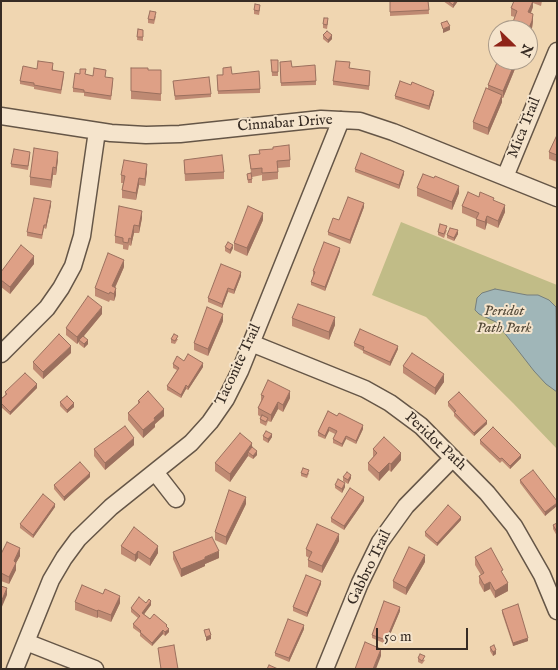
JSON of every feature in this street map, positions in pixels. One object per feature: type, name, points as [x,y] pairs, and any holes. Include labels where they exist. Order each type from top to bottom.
[{"type":"street","name":"Mica Trail","points":[[505,177],[557,51]]},
{"type":"street","name":"Cinnabar Drive","points":[[1,116],[97,131],[163,135],[307,120],[360,121],[384,128],[557,198]]},
{"type":"street","name":"Taconite Trail","points":[[15,669],[51,580],[71,547],[97,519],[191,443],[210,422],[234,385],[341,120]]},
{"type":"street","points":[[1,354],[47,308],[73,266],[82,236],[97,131]]},
{"type":"street","name":"Peridot Path","points":[[251,343],[378,396],[421,426],[487,493],[518,532],[542,575],[557,612]]},
{"type":"street","name":"Gabbro Trail","points":[[326,669],[360,583],[380,542],[406,506],[453,458]]},
{"type":"street","points":[[155,472],[176,499]]},
{"type":"street","points":[[26,642],[95,669]]},
{"type":"green space","name":"Peridot Path Park","points":[[401,222],[557,285],[557,449],[426,317],[372,295]]},
{"type":"shaded area","points":[[495,289],[527,295],[538,295],[549,300],[556,307],[557,392],[546,384],[534,371],[496,322],[475,310],[477,298],[482,293]]},
{"type":"building","points":[[390,1],[428,1],[429,10],[390,12]]},
{"type":"building","points":[[514,1],[533,1],[528,12],[533,14],[532,20],[514,20],[517,11],[511,8]]},
{"type":"building","points":[[255,4],[260,5],[259,11],[254,10]]},
{"type":"building","points":[[150,11],[156,12],[154,20],[148,19]]},
{"type":"building","points":[[324,18],[328,18],[327,25],[323,24]]},
{"type":"building","points":[[447,21],[450,26],[443,29],[441,23]]},
{"type":"building","points":[[138,29],[143,30],[143,37],[137,37]]},
{"type":"building","points":[[327,31],[332,35],[328,40],[323,35]]},
{"type":"building","points":[[271,60],[278,60],[278,72],[272,72]]},
{"type":"building","points":[[38,61],[53,63],[52,70],[64,72],[61,90],[20,81],[23,66],[37,69]]},
{"type":"building","points":[[291,61],[292,67],[315,65],[316,81],[281,83],[280,62]]},
{"type":"building","points":[[336,61],[350,62],[349,68],[370,71],[369,86],[333,81]]},
{"type":"building","points":[[231,67],[232,74],[259,71],[260,89],[218,91],[217,75],[223,75],[223,68]]},
{"type":"building","points":[[94,68],[106,70],[105,77],[113,78],[111,96],[84,92],[84,90],[73,88],[75,73],[80,74],[80,69],[86,69],[85,74],[93,76]]},
{"type":"building","points":[[131,68],[161,70],[161,94],[131,91]]},
{"type":"building","points":[[494,70],[512,70],[503,91],[488,85]]},
{"type":"building","points":[[209,77],[211,94],[175,96],[173,81]]},
{"type":"building","points":[[400,81],[411,85],[412,82],[434,91],[429,106],[395,96]]},
{"type":"building","points":[[486,88],[502,95],[488,128],[473,122]]},
{"type":"building","points":[[557,135],[557,155],[549,152]]},
{"type":"building","points":[[289,145],[290,160],[277,161],[278,172],[262,173],[262,168],[251,169],[249,155],[260,154],[259,150]]},
{"type":"building","points":[[34,148],[58,152],[56,168],[53,167],[51,180],[30,177]]},
{"type":"building","points":[[14,149],[30,152],[28,166],[11,164]]},
{"type":"building","points":[[361,153],[404,171],[399,185],[355,169]]},
{"type":"building","points":[[222,155],[224,172],[185,174],[184,160]]},
{"type":"building","points":[[124,160],[147,164],[145,179],[139,178],[136,193],[122,190],[125,176],[121,175]]},
{"type":"building","points":[[251,173],[252,179],[248,180],[247,174]]},
{"type":"building","points":[[423,174],[434,178],[435,176],[459,186],[452,202],[417,188]]},
{"type":"building","points":[[468,192],[479,197],[480,192],[505,205],[498,221],[487,216],[485,222],[476,219],[479,213],[462,206]]},
{"type":"building","points":[[348,197],[364,203],[350,240],[328,232],[333,218],[339,220]]},
{"type":"building","points":[[34,198],[51,201],[42,235],[27,232]]},
{"type":"building","points":[[119,206],[142,211],[139,226],[134,225],[131,239],[129,238],[128,243],[123,242],[123,238],[115,236]]},
{"type":"building","points":[[248,206],[263,213],[247,248],[234,243]]},
{"type":"building","points":[[440,224],[447,226],[444,234],[438,232]]},
{"type":"building","points":[[450,228],[458,230],[454,238],[447,235]]},
{"type":"building","points":[[228,242],[233,245],[230,250],[225,247]]},
{"type":"building","points":[[324,242],[340,248],[325,287],[311,282]]},
{"type":"building","points":[[21,245],[34,256],[10,287],[1,280],[1,272]]},
{"type":"building","points":[[108,253],[124,260],[112,286],[116,288],[114,294],[110,292],[109,294],[95,288]]},
{"type":"building","points":[[221,264],[241,272],[234,290],[228,288],[222,304],[208,298]]},
{"type":"building","points":[[88,296],[102,307],[77,337],[66,328]]},
{"type":"building","points":[[298,304],[335,317],[329,332],[292,318]]},
{"type":"building","points":[[207,307],[223,314],[208,349],[194,343]]},
{"type":"building","points":[[360,329],[398,346],[390,362],[363,350],[364,347],[354,343]]},
{"type":"building","points":[[59,334],[71,346],[43,372],[33,362]]},
{"type":"building","points":[[174,334],[178,336],[175,341],[171,339]]},
{"type":"building","points":[[83,336],[88,340],[84,344],[79,340]]},
{"type":"building","points":[[412,353],[444,374],[435,388],[403,366]]},
{"type":"building","points":[[188,354],[203,363],[188,387],[186,385],[181,395],[167,386],[179,368],[173,364],[177,356],[184,361]]},
{"type":"building","points":[[25,373],[37,384],[10,412],[1,403],[1,399],[7,394],[5,392]]},
{"type":"building","points":[[268,380],[290,391],[283,405],[278,402],[271,415],[258,408],[264,396],[261,395]]},
{"type":"building","points":[[148,391],[164,409],[143,430],[128,413]]},
{"type":"building","points":[[459,392],[487,421],[474,433],[454,412],[456,411],[448,402]]},
{"type":"building","points":[[67,396],[74,403],[67,410],[60,402]]},
{"type":"building","points":[[328,411],[337,416],[339,413],[363,425],[356,441],[346,436],[342,444],[333,439],[337,431],[329,427],[325,436],[318,432]]},
{"type":"building","points":[[262,415],[268,418],[266,422],[260,419]]},
{"type":"building","points":[[125,426],[134,438],[105,463],[94,449]]},
{"type":"building","points":[[493,427],[521,455],[510,466],[480,440]]},
{"type":"building","points":[[266,431],[272,434],[268,439],[263,436]]},
{"type":"building","points":[[240,433],[252,443],[230,474],[215,463]]},
{"type":"building","points":[[384,437],[401,453],[379,473],[368,463],[377,453],[373,449]]},
{"type":"building","points":[[252,447],[257,451],[253,456],[248,452]]},
{"type":"building","points":[[80,462],[90,473],[64,497],[54,485]]},
{"type":"building","points":[[303,468],[309,470],[307,475],[301,473]]},
{"type":"building","points":[[533,470],[557,501],[545,512],[520,480]]},
{"type":"building","points":[[347,472],[351,475],[348,480],[343,477]]},
{"type":"building","points":[[338,479],[345,483],[342,489],[335,485]]},
{"type":"building","points":[[350,488],[364,497],[344,526],[331,518]]},
{"type":"building","points":[[229,490],[246,497],[226,537],[215,532]]},
{"type":"building","points":[[43,494],[55,504],[33,535],[20,524]]},
{"type":"building","points":[[448,505],[461,517],[437,543],[425,532]]},
{"type":"building","points":[[557,523],[557,532],[553,525]]},
{"type":"building","points":[[317,524],[339,534],[322,566],[308,560],[312,552],[306,549]]},
{"type":"building","points":[[134,527],[158,546],[150,559],[138,551],[135,555],[121,546]]},
{"type":"building","points":[[212,537],[219,551],[181,569],[173,552]]},
{"type":"building","points":[[7,542],[20,548],[14,561],[16,563],[9,577],[1,573],[1,554]]},
{"type":"building","points":[[409,547],[425,555],[406,588],[393,581]]},
{"type":"building","points":[[491,548],[508,583],[495,591],[490,582],[484,585],[479,576],[484,573],[475,557]]},
{"type":"building","points":[[306,575],[321,581],[307,613],[293,607]]},
{"type":"building","points":[[82,585],[103,594],[105,589],[120,596],[111,615],[75,602]]},
{"type":"building","points":[[1,586],[7,588],[1,602]]},
{"type":"building","points":[[139,597],[146,603],[149,599],[151,601],[142,613],[150,619],[154,614],[169,629],[165,632],[163,630],[152,643],[133,624],[140,616],[131,608]]},
{"type":"building","points":[[384,601],[400,607],[386,640],[372,635]]},
{"type":"building","points":[[518,604],[528,638],[513,643],[502,610]]},
{"type":"building","points":[[288,619],[304,625],[289,658],[275,653]]},
{"type":"building","points":[[209,629],[211,635],[206,637],[204,630]]},
{"type":"building","points":[[365,642],[381,649],[373,669],[355,669]]},
{"type":"building","points":[[174,645],[178,669],[161,669],[158,648]]},
{"type":"building","points":[[494,645],[496,650],[493,652],[490,647]]},
{"type":"building","points":[[420,654],[425,656],[422,661],[418,658]]},
{"type":"building","points":[[269,665],[278,669],[267,669]]}]
